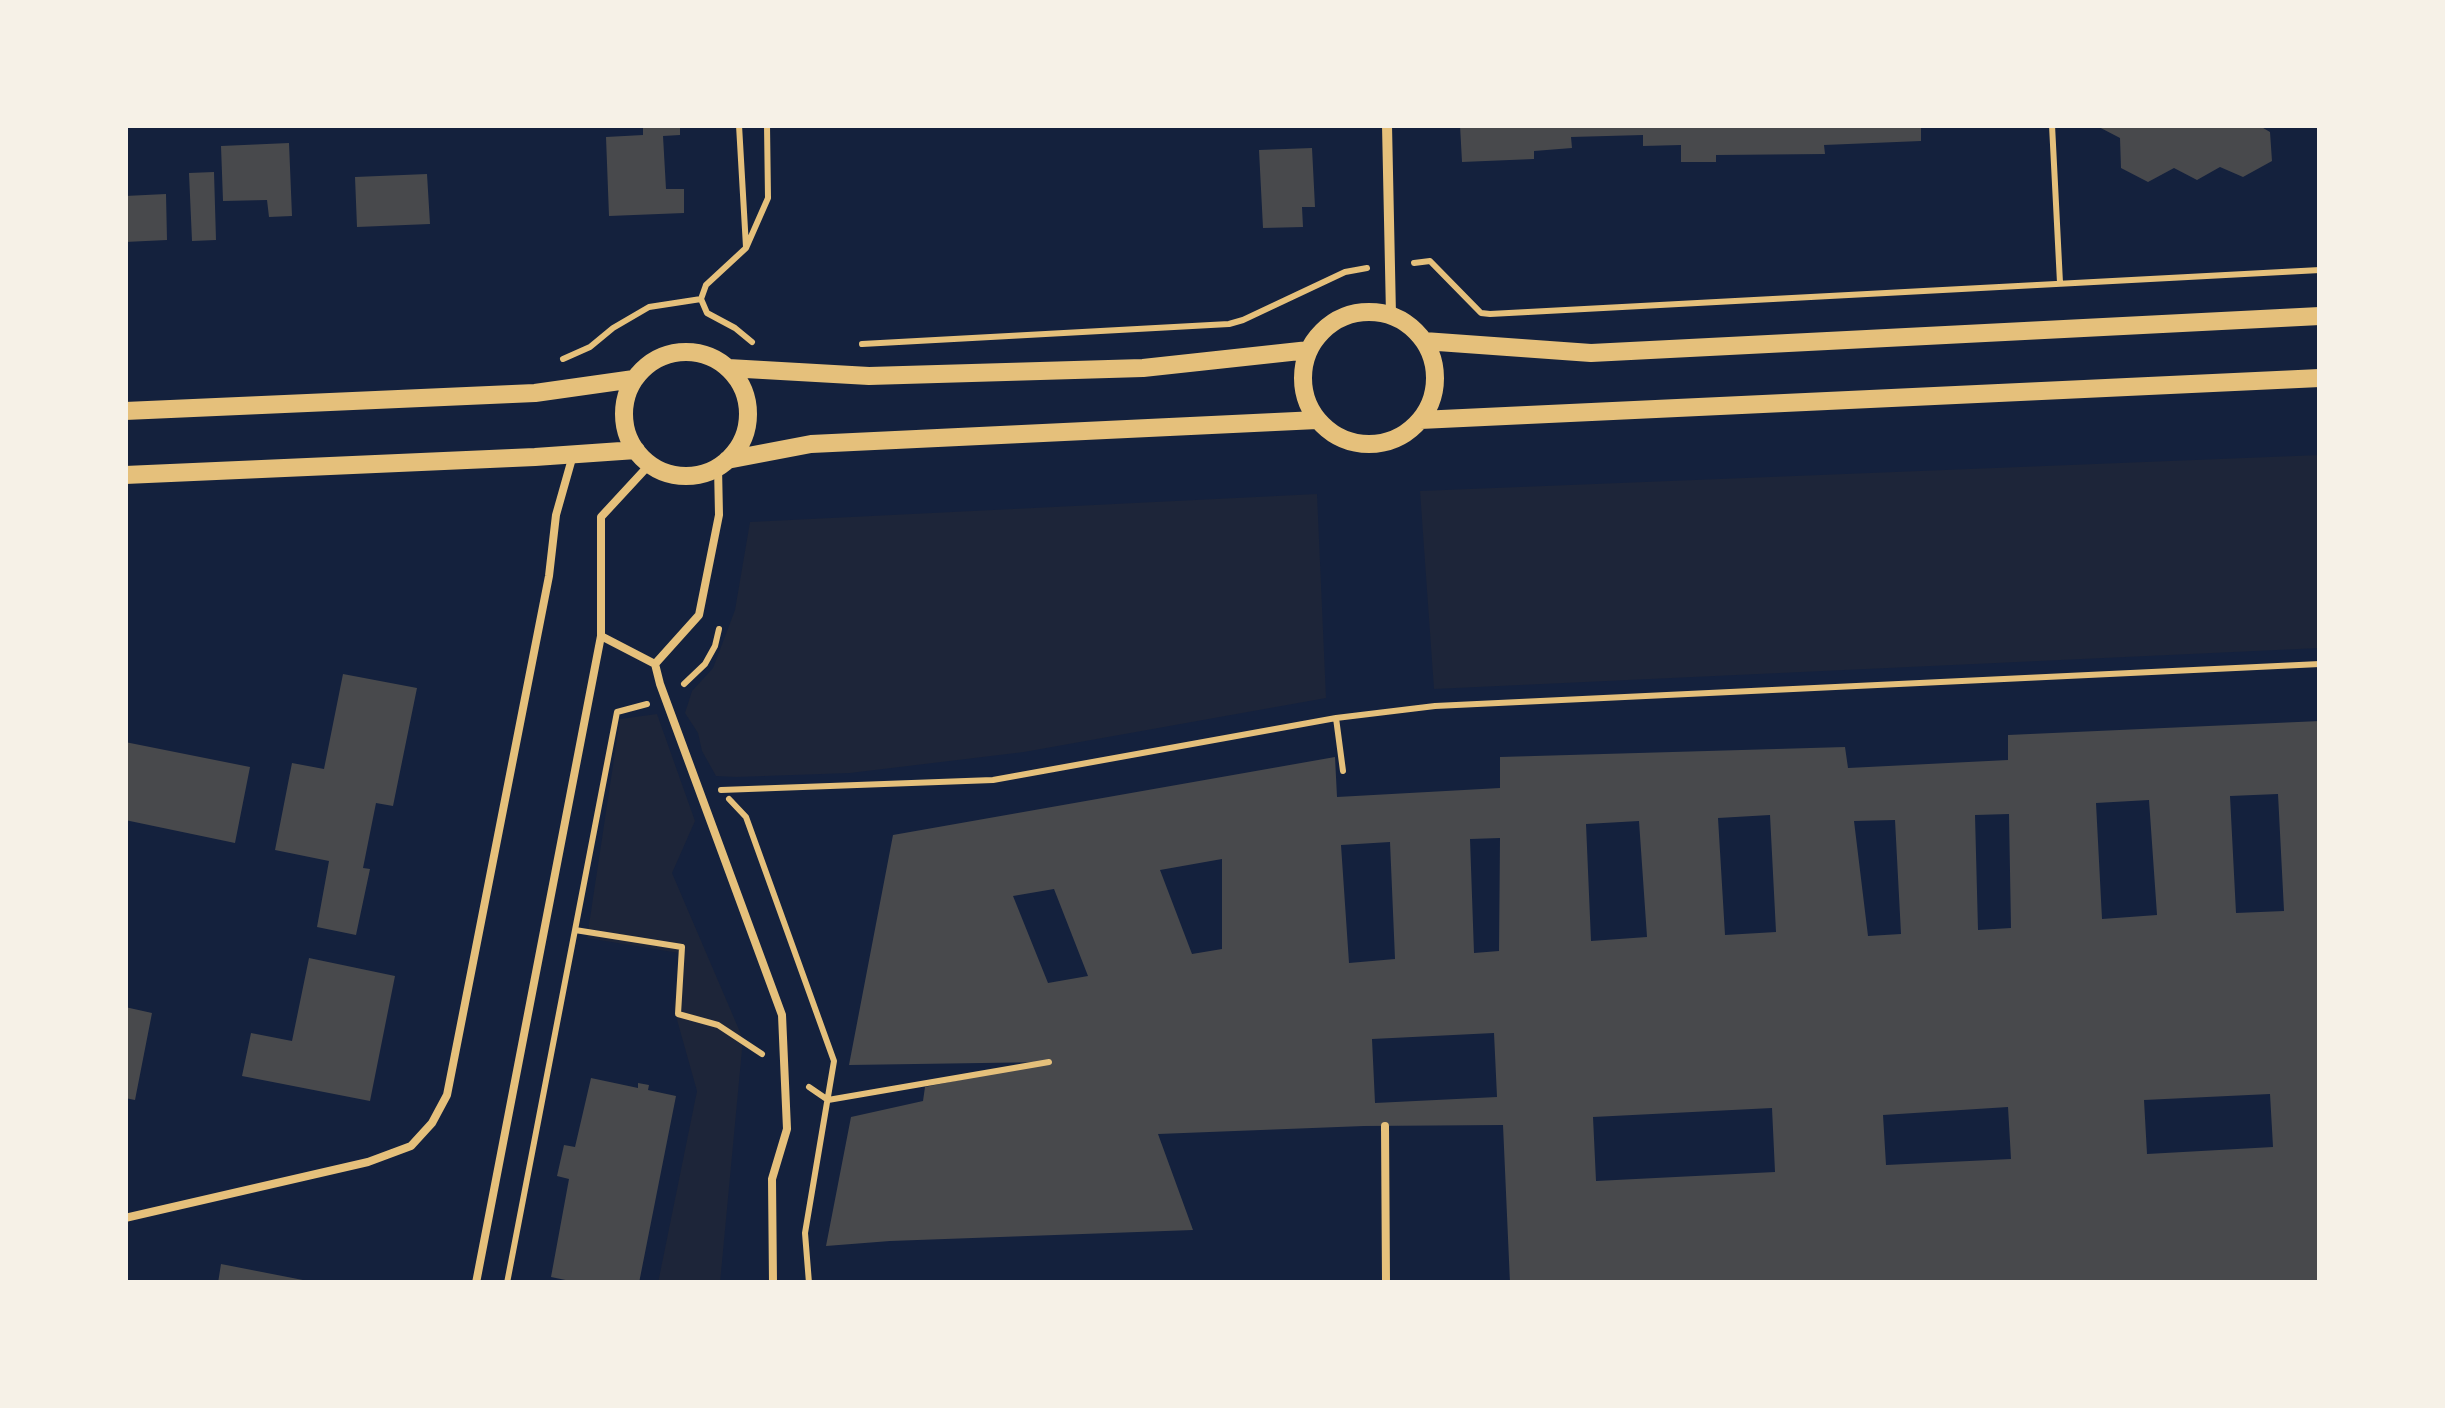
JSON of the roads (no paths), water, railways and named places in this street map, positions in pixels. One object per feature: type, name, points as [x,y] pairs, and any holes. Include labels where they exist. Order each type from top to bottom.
[{"type":"street","points":[[1387,125],[1390,315]]},
{"type":"street","points":[[1352,314],[1390,315],[1415,330],[1424,341],[1433,360],[1436,381],[1431,402],[1406,434],[1387,442],[1347,441],[1317,420],[1303,386],[1304,368],[1319,334],[1334,321],[1352,314]]},
{"type":"street","points":[[1424,341],[1591,353],[2320,316]]},
{"type":"street","points":[[728,368],[869,376],[1123,368],[1309,350]]},
{"type":"street","points":[[722,464],[740,444],[747,424],[747,404],[740,384],[728,368],[696,352],[662,356],[646,365],[626,396],[627,434],[650,464],[666,473],[684,476],[811,444],[1317,420]]},
{"type":"street","points":[[1420,420],[2320,378]]},
{"type":"street","points":[[125,411],[534,393],[634,379]]},
{"type":"street","points":[[125,475],[636,450]]},
{"type":"lane","points":[[125,1218],[368,1162],[410,1146],[432,1123],[447,1095],[548,576],[556,515],[572,455]]},
{"type":"lane","points":[[476,1283],[601,636],[601,517],[650,464]]},
{"type":"lane","points":[[655,664],[699,616],[719,516],[722,464]]},
{"type":"lane","points":[[601,636],[655,664],[782,1015],[787,1129],[772,1179],[773,1283]]},
{"type":"lane","points":[[1385,1126],[1386,1283]]}]
